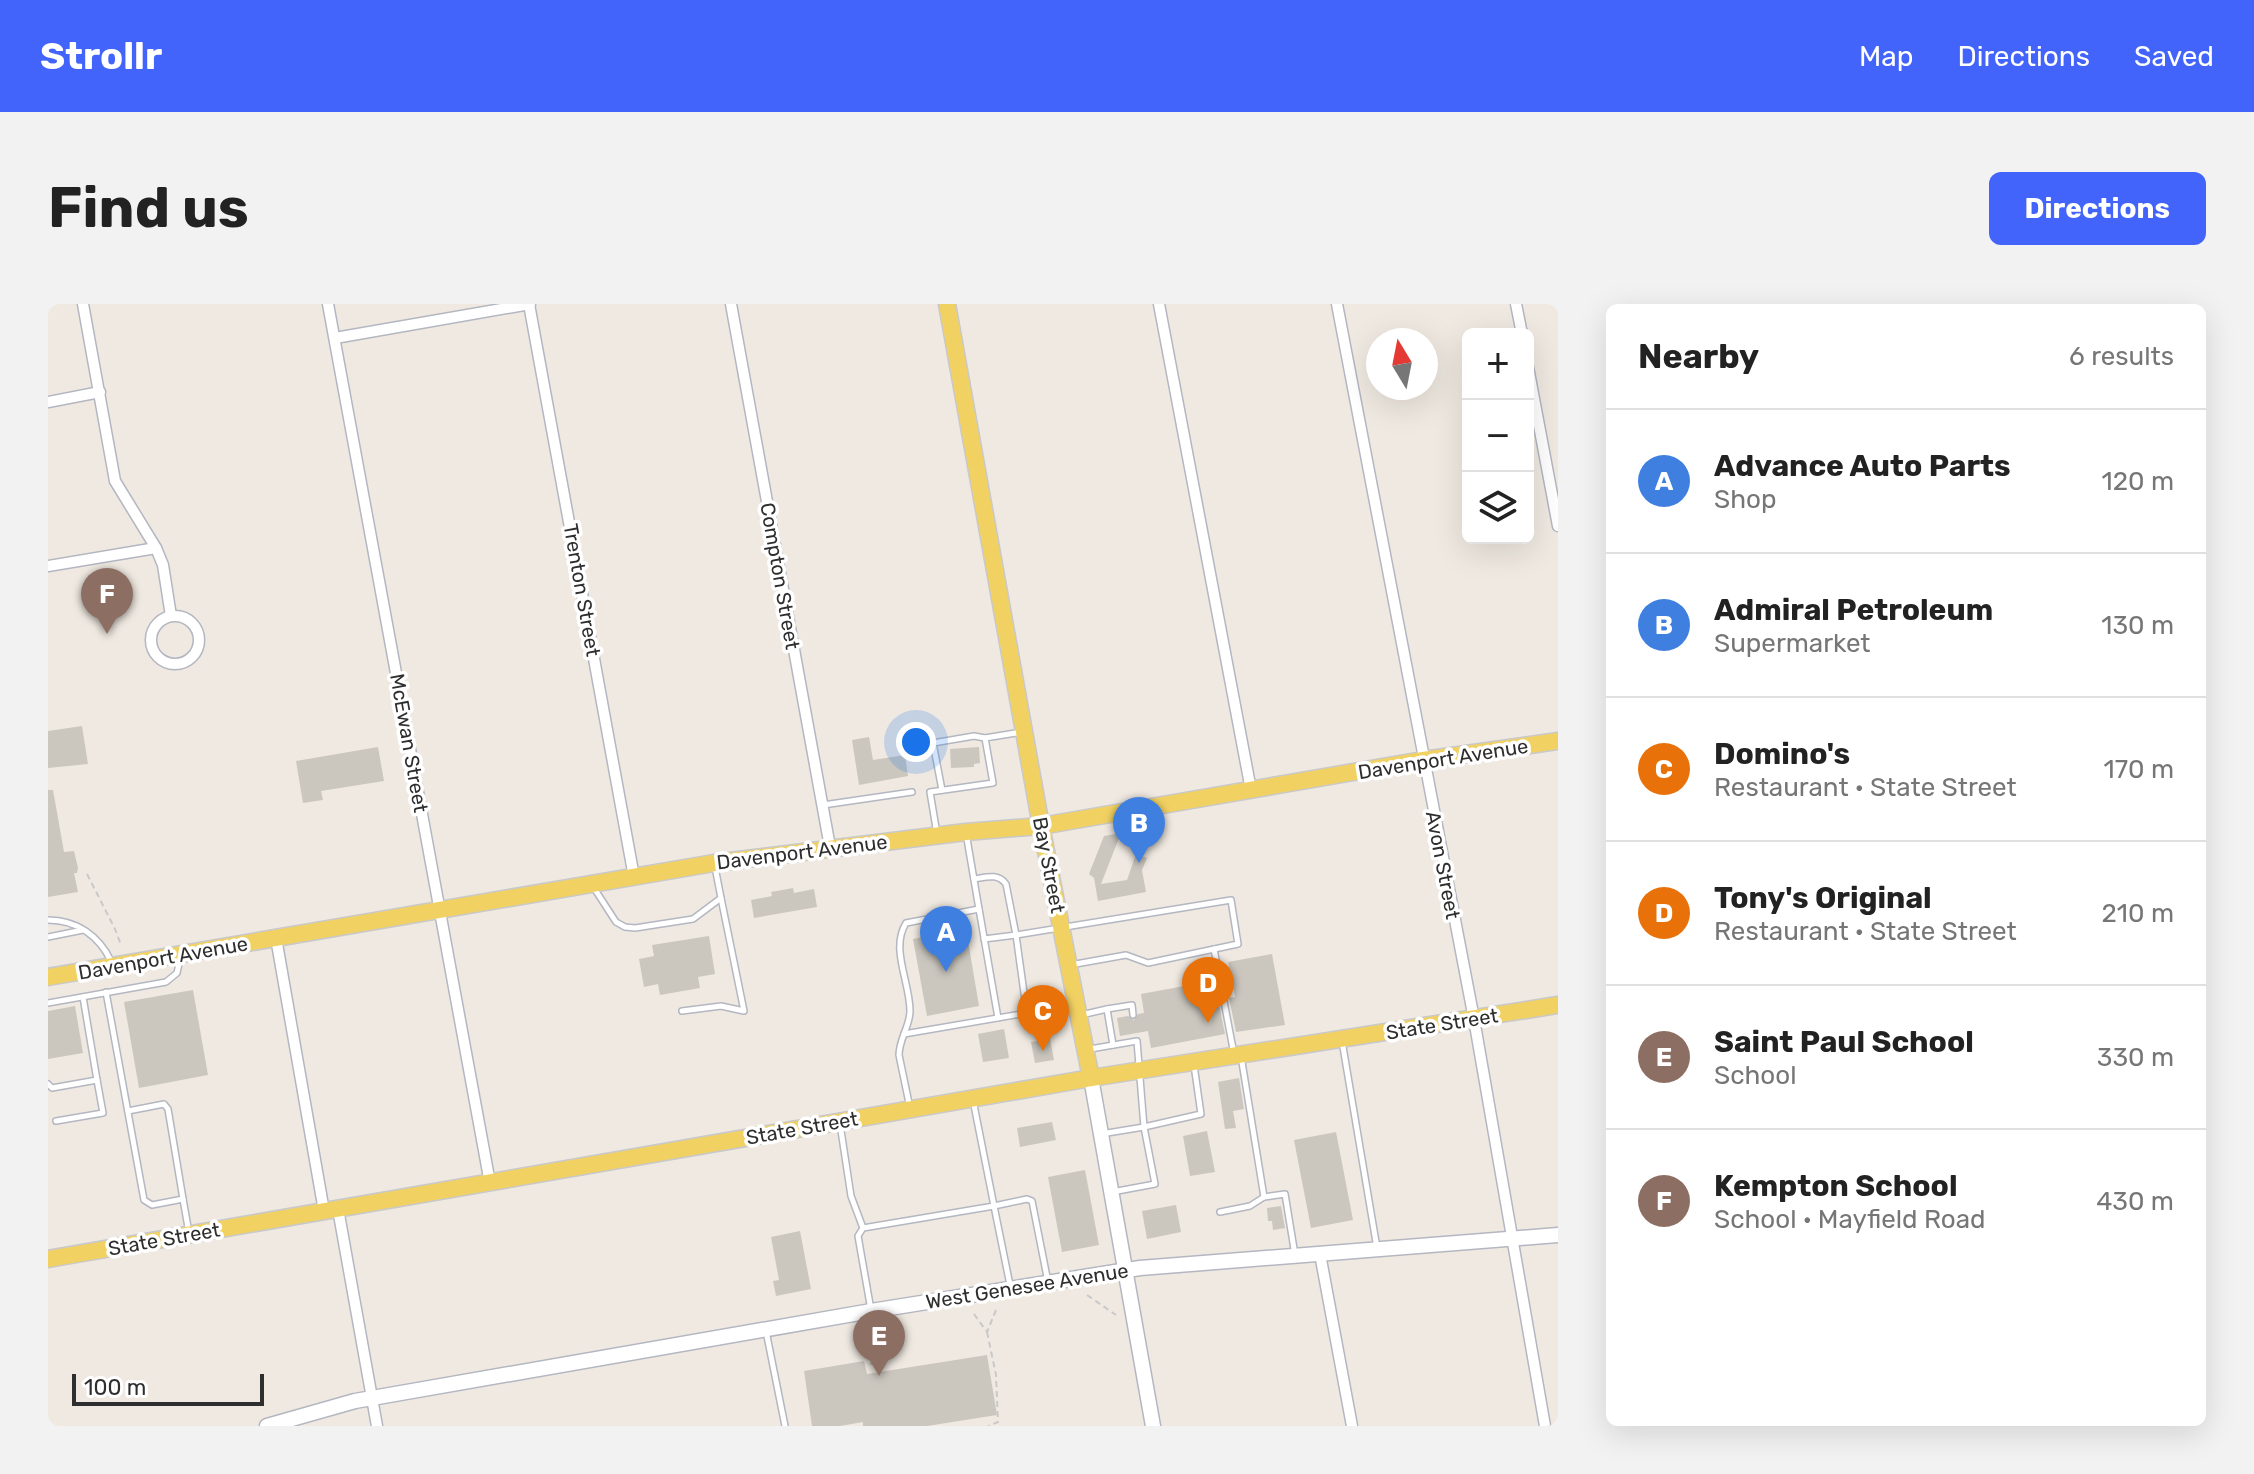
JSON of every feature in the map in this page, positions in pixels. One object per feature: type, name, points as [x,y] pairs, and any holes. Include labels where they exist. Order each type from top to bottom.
[{"type":"main road","name":"Bay Street","points":[[947,304],[1041,826],[1091,1078]]},
{"type":"main road","name":"Davenport Avenue","points":[[48,977],[714,863],[830,847],[1041,826],[1423,760],[1558,741]]},
{"type":"main road","name":"State Street","points":[[48,1259],[1091,1078],[1558,1005]]},
{"type":"street","points":[[83,304],[115,481],[156,548],[163,565],[171,616]]},
{"type":"street","name":"McEwan Street","points":[[328,304],[490,1183]]},
{"type":"street","points":[[335,338],[529,304]]},
{"type":"street","name":"Trenton Street","points":[[529,304],[634,877]]},
{"type":"street","name":"Compton Street","points":[[731,304],[830,847]]},
{"type":"street","points":[[1159,304],[1251,790]]},
{"type":"street","name":"Avon Street","points":[[1337,304],[1474,1019],[1545,1426]]},
{"type":"street","points":[[1516,304],[1521,328]]},
{"type":"street","points":[[48,402],[100,392]]},
{"type":"street","points":[[1534,399],[1558,526]]},
{"type":"street","points":[[48,566],[156,548]]},
{"type":"street","points":[[171,616],[187,618],[197,629],[199,637],[196,652],[184,662],[176,664],[161,659],[152,646],[158,624],[171,616]]},
{"type":"street","points":[[276,938],[377,1426]]},
{"type":"street","name":"Bay Street","points":[[1091,1078],[1153,1426]]},
{"type":"street","name":"West Genesee Avenue","points":[[267,1426],[372,1398],[871,1311],[1124,1271],[1558,1235]]},
{"type":"street","points":[[1320,1254],[1352,1426]]},
{"type":"lane","points":[[942,790],[933,743],[1024,732]]},
{"type":"lane","points":[[937,835],[930,792],[993,783],[985,738]]},
{"type":"lane","points":[[822,805],[912,792]]},
{"type":"lane","points":[[966,832],[998,1018]]},
{"type":"lane","points":[[682,1011],[721,1006],[744,1011],[714,863]]},
{"type":"lane","points":[[904,1034],[1021,1014],[1025,1009],[1006,884],[996,876],[974,879]]},
{"type":"lane","points":[[591,884],[616,922],[625,927],[693,919],[721,898]]},
{"type":"lane","points":[[984,939],[1231,900],[1238,944],[1148,963],[1126,955],[1068,966]]},
{"type":"lane","points":[[910,1109],[899,1055],[910,1012],[899,940],[902,931],[906,923],[979,909]]},
{"type":"lane","points":[[48,920],[63,920],[100,941],[113,966]]},
{"type":"lane","points":[[48,937],[84,930]]},
{"type":"lane","points":[[1214,949],[1264,1197]]},
{"type":"lane","points":[[48,1003],[166,982],[177,973],[182,954]]},
{"type":"lane","points":[[106,992],[144,1200],[152,1205],[183,1199]]},
{"type":"lane","points":[[56,1121],[103,1113],[83,997]]},
{"type":"lane","points":[[1078,1016],[1132,1005],[1133,1015]]},
{"type":"lane","points":[[1107,1009],[1113,1045]]},
{"type":"lane","points":[[1085,1050],[1137,1037],[1144,1127],[1155,1184],[1111,1192]]},
{"type":"lane","points":[[1342,1040],[1377,1249]]},
{"type":"lane","points":[[1100,1134],[1201,1114],[1193,1062]]},
{"type":"lane","points":[[48,1084],[52,1088],[97,1080]]},
{"type":"lane","points":[[973,1098],[1011,1290]]},
{"type":"lane","points":[[128,1111],[164,1104],[168,1109],[189,1235]]},
{"type":"lane","points":[[839,1122],[851,1196],[863,1228]]},
{"type":"lane","points":[[1220,1212],[1250,1206],[1264,1197],[1285,1194],[1295,1256]]},
{"type":"lane","points":[[871,1311],[858,1236],[863,1228],[1027,1199],[1032,1201],[1048,1283]]},
{"type":"lane","points":[[766,1330],[785,1426]]},
{"type":"path","points":[[87,874],[121,945]]},
{"type":"path","points":[[1087,1295],[1116,1315]]},
{"type":"path","points":[[987,1332],[996,1310]]},
{"type":"path","points":[[974,1314],[987,1332],[996,1375],[998,1422],[988,1426]]},
{"type":"path","points":[[865,1333],[871,1364],[879,1363],[880,1330]]},
{"type":"building","points":[[82,726],[88,764],[48,768],[48,731]]},
{"type":"building","points":[[869,737],[873,760],[905,755],[908,776],[859,785],[852,740]]},
{"type":"building","points":[[378,747],[384,781],[321,791],[323,800],[303,803],[296,761]]},
{"type":"building","points":[[979,747],[980,763],[974,764],[974,767],[951,768],[950,749]]},
{"type":"building","points":[[48,790],[53,790],[64,852],[74,851],[78,892],[48,897]]},
{"type":"building","points":[[1121,833],[1101,884],[1127,880],[1136,854],[1147,858],[1142,870],[1146,892],[1098,901],[1094,878],[1089,874],[1104,836]]},
{"type":"building","points":[[793,888],[794,893],[814,889],[817,907],[754,918],[751,900]]},
{"type":"building","points":[[966,929],[979,1006],[927,1016],[913,939]]},
{"type":"building","points":[[709,936],[715,974],[698,977],[700,988],[660,995],[658,984],[644,987],[639,959],[654,956],[652,945]]},
{"type":"building","points":[[1272,954],[1285,1025],[1236,1032],[1229,998],[1235,997],[1228,962]]},
{"type":"building","points":[[1206,982],[1210,1002],[1218,1000],[1225,1034],[1151,1048],[1148,1031],[1120,1036],[1117,1018],[1128,1016],[1134,1020],[1138,1014],[1144,1013],[1141,994]]},
{"type":"building","points":[[193,990],[208,1075],[139,1088],[124,1002]]},
{"type":"building","points":[[75,1006],[83,1053],[48,1059],[48,1011]]},
{"type":"building","points":[[1004,1029],[1009,1058],[983,1062],[978,1034]]},
{"type":"building","points":[[1050,1039],[1054,1060],[1035,1063],[1031,1042]]},
{"type":"building","points":[[1239,1078],[1244,1109],[1233,1111],[1236,1128],[1225,1129],[1218,1082]]},
{"type":"building","points":[[1052,1122],[1056,1140],[1020,1147],[1017,1128]]},
{"type":"building","points":[[1207,1131],[1215,1172],[1190,1176],[1183,1136]]},
{"type":"building","points":[[1336,1132],[1353,1220],[1311,1228],[1294,1140]]},
{"type":"building","points":[[1085,1170],[1099,1245],[1062,1252],[1048,1177]]},
{"type":"building","points":[[1176,1205],[1181,1232],[1147,1239],[1142,1211]]},
{"type":"building","points":[[1281,1206],[1285,1228],[1273,1230],[1272,1221],[1268,1221],[1267,1208]]},
{"type":"building","points":[[800,1231],[811,1289],[776,1296],[773,1281],[779,1280],[771,1237]]},
{"type":"building","points":[[987,1355],[997,1415],[927,1426],[863,1426],[863,1422],[812,1426],[804,1371],[864,1361],[867,1374]]},
{"type":"place","name":"Kempton School","points":[[107,634]]},
{"type":"place","name":"Admiral Petroleum","points":[[1139,863]]},
{"type":"place","name":"Advance Auto Parts","points":[[946,972]]},
{"type":"place","name":"Tony's Original","points":[[1208,1023]]},
{"type":"place","name":"Domino's","points":[[1043,1051]]},
{"type":"place","name":"Saint Paul School","points":[[879,1376]]}]
